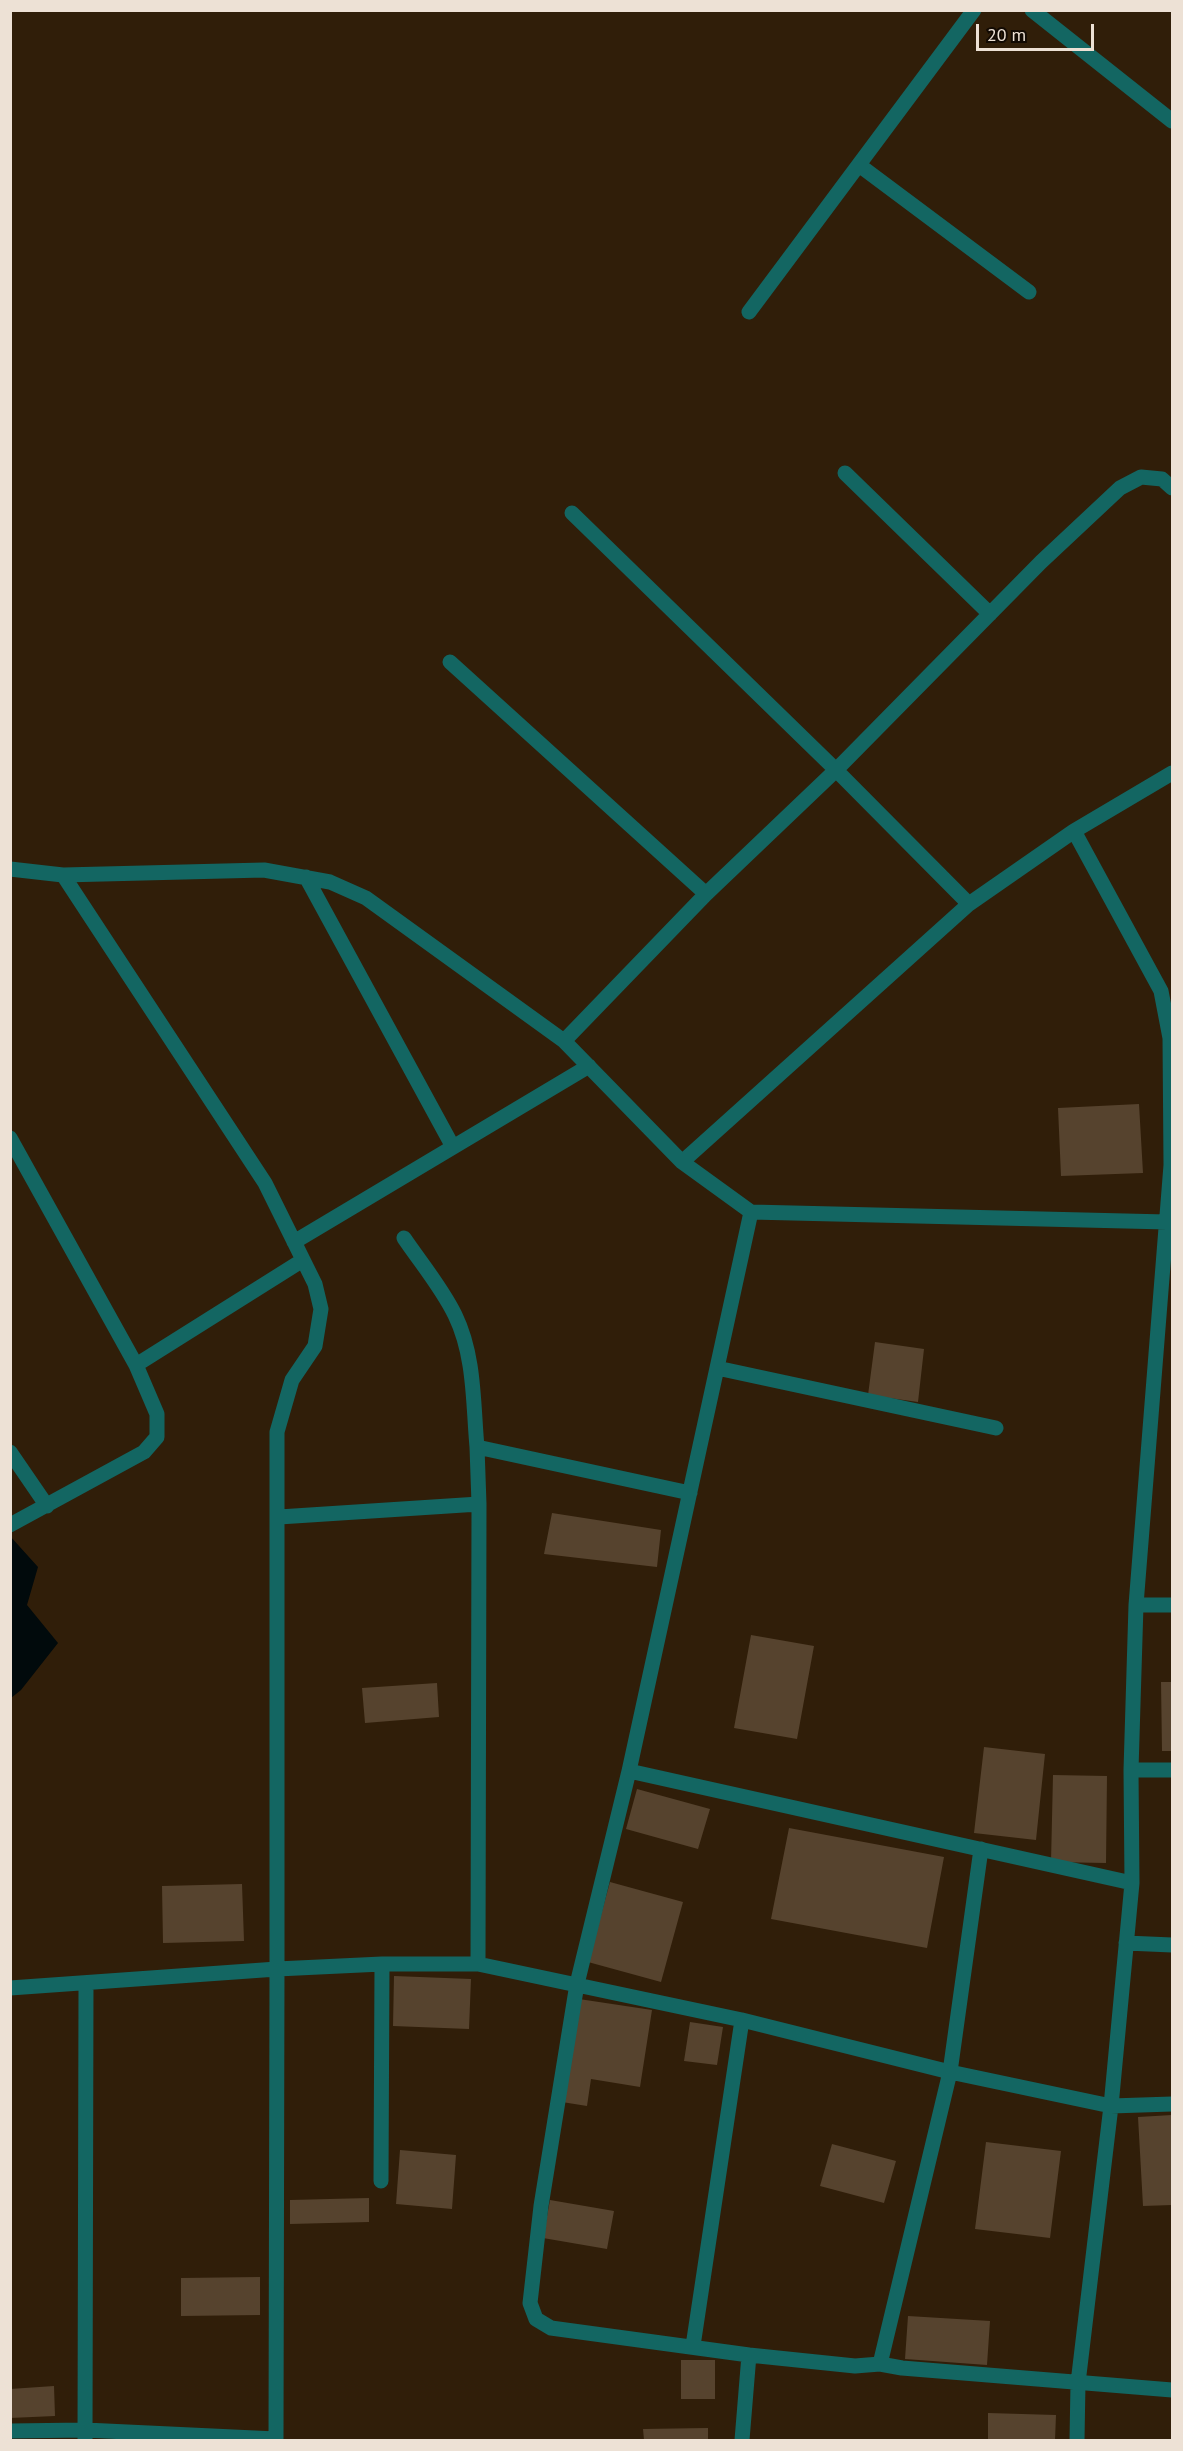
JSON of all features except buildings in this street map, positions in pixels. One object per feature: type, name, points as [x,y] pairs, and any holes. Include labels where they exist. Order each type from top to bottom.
[{"type":"street","points":[[749,312],[974,10]]},
{"type":"street","points":[[1032,10],[1173,121]]},
{"type":"street","points":[[859,165],[1029,292]]},
{"type":"street","points":[[845,473],[990,614]]},
{"type":"street","points":[[564,1041],[706,894],[836,770],[990,614],[1120,488],[1141,477],[1162,479],[1173,488]]},
{"type":"street","points":[[572,513],[836,770],[969,904]]},
{"type":"street","points":[[450,662],[706,894]]},
{"type":"street","points":[[682,1162],[969,904],[1074,831],[1173,773]]},
{"type":"street","points":[[1074,831],[1161,991],[1170,1038],[1172,1165],[1136,1605],[1131,1770],[1132,1883],[1111,2106],[1078,2383],[1077,2440]]},
{"type":"street","points":[[10,869],[63,875],[264,870],[330,882],[366,898],[564,1041],[682,1162],[751,1212],[1167,1222]]},
{"type":"street","points":[[10,2431],[276,2440],[278,1432],[292,1380],[315,1346],[321,1309],[315,1284],[265,1183],[63,875]]},
{"type":"street","points":[[306,877],[453,1148]]},
{"type":"street","points":[[294,1242],[589,1066]]},
{"type":"street","points":[[10,1138],[136,1365],[157,1414],[157,1437],[144,1452],[10,1525]]},
{"type":"street","points":[[751,1212],[630,1771],[577,1984],[541,2206],[530,2303],[536,2319],[550,2328],[750,2355],[855,2366],[880,2364],[902,2368],[1173,2390]]},
{"type":"street","points":[[404,1238],[455,1315],[470,1360],[479,1504],[478,1964]]},
{"type":"street","points":[[136,1365],[303,1260]]},
{"type":"street","points":[[717,1368],[996,1428]]},
{"type":"street","points":[[477,1447],[690,1492]]},
{"type":"street","points":[[10,1452],[47,1506]]},
{"type":"street","points":[[279,1517],[479,1504]]},
{"type":"street","points":[[1136,1605],[1173,1605]]},
{"type":"street","points":[[1131,1770],[1173,1770]]},
{"type":"street","points":[[630,1771],[1132,1883]]},
{"type":"street","points":[[880,2364],[950,2072],[981,1849]]},
{"type":"street","points":[[1126,1942],[1173,1945]]},
{"type":"street","points":[[381,2181],[382,1964]]},
{"type":"street","points":[[10,1988],[382,1964],[478,1964],[742,2020],[950,2072],[1111,2106],[1173,2104]]},
{"type":"street","points":[[85,2435],[86,1983]]},
{"type":"street","points":[[693,2346],[742,2020]]},
{"type":"street","points":[[742,2440],[750,2355]]},
{"type":"shaded area","points":[[10,1536],[38,1567],[27,1605],[58,1643],[21,1690],[11,1698]]}]
